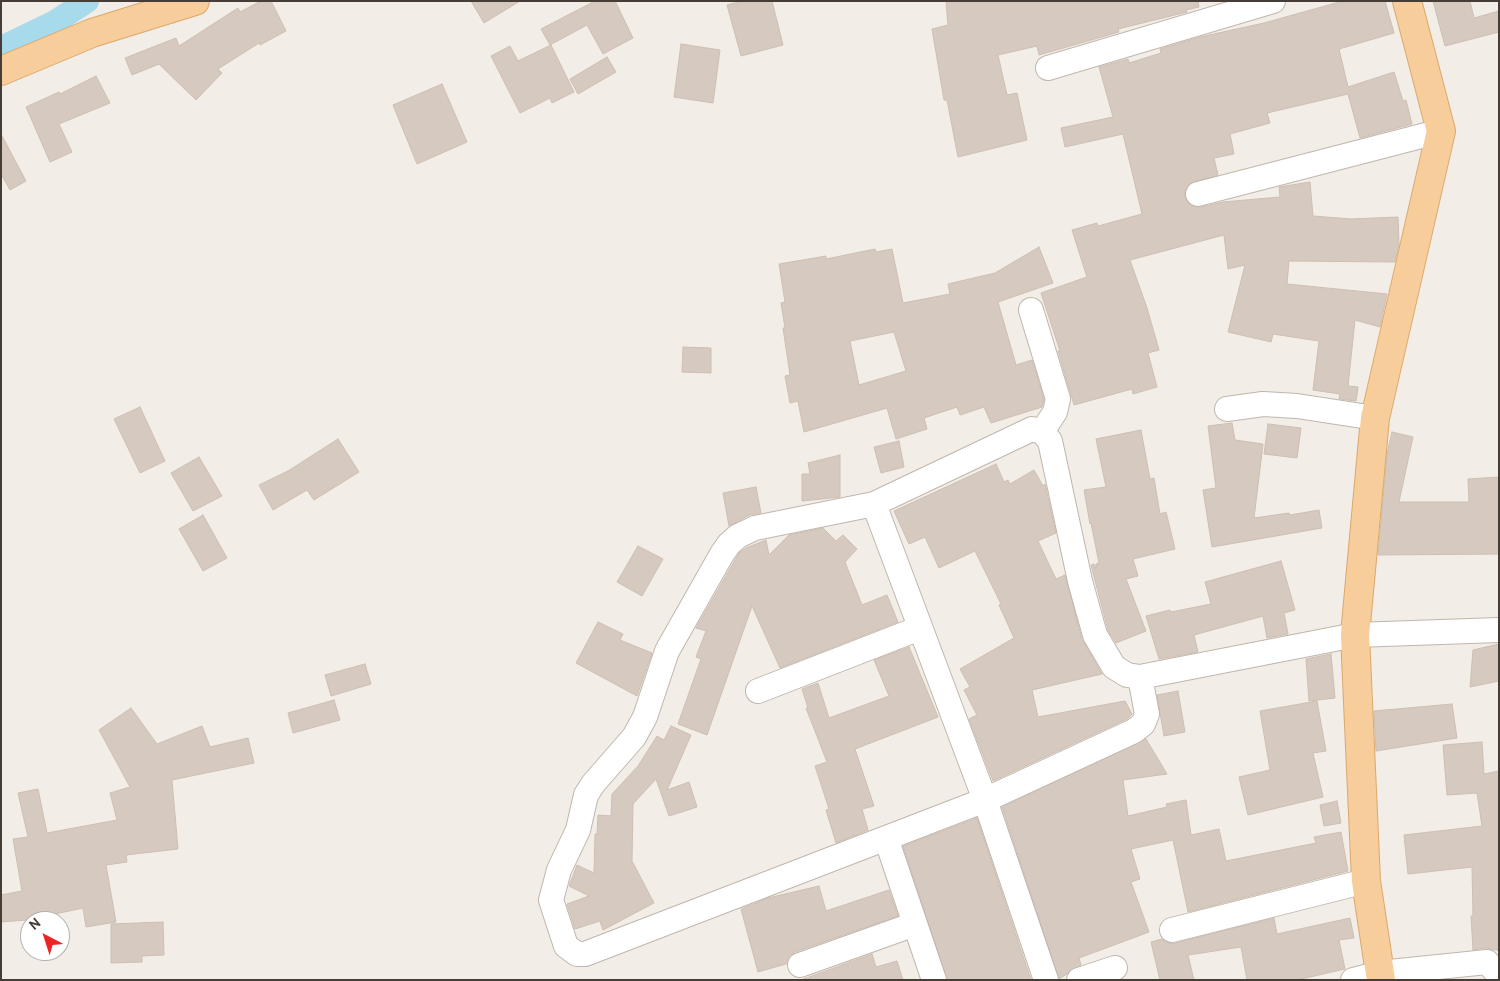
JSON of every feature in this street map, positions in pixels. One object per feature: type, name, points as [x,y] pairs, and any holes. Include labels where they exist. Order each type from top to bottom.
[{"type":"main road","points":[[1,71],[92,34],[195,1]]},
{"type":"main road","points":[[1380,976],[1366,881],[1355,635],[1376,418],[1441,131],[1407,1]]},
{"type":"street","points":[[1048,68],[1273,1]]},
{"type":"street","points":[[1198,194],[1441,131]]},
{"type":"street","points":[[1031,310],[1058,399],[1055,412],[1042,432]]},
{"type":"street","points":[[1227,409],[1263,404],[1297,406],[1376,418]]},
{"type":"street","points":[[1140,677],[1147,714],[1143,724],[1134,731],[985,800],[585,954],[577,954],[566,946],[551,900],[559,870],[578,830],[586,795],[592,784],[634,738],[645,717],[667,651],[722,554],[738,536],[755,528],[874,504],[1020,433],[1032,429],[1042,432],[1050,441],[1080,581],[1095,635],[1114,667],[1127,675],[1140,677],[1355,635],[1499,630]]},
{"type":"street","points":[[874,504],[985,800],[1046,980]]},
{"type":"street","points":[[758,691],[920,628]]},
{"type":"street","points":[[886,838],[934,980]]},
{"type":"street","points":[[1172,930],[1366,881]]},
{"type":"street","points":[[800,965],[915,924]]},
{"type":"street","points":[[1353,980],[1488,962],[1499,978]]},
{"type":"street","points":[[1079,980],[1115,968]]},
{"type":"building","points":[[261,1],[271,1],[286,31],[260,45],[259,43],[218,69],[222,73],[196,100],[159,64],[132,75],[125,58],[176,38],[179,46],[238,8],[240,12]]},
{"type":"building","points":[[471,1],[520,1],[484,23]]},
{"type":"building","points":[[595,1],[615,1],[633,38],[603,54],[587,25],[550,45],[541,29]]},
{"type":"building","points":[[742,1],[772,1],[783,45],[741,56],[727,5]]},
{"type":"building","points":[[946,1],[1198,1],[1199,7],[1186,10],[1187,12],[1118,29],[1119,32],[1039,55],[1037,46],[998,55],[1007,95],[1017,93],[1027,140],[958,157],[947,100],[944,100],[932,29],[948,25]]},
{"type":"building","points":[[1343,1],[1385,1],[1394,33],[1339,49],[1348,87],[1394,72],[1403,101],[1406,100],[1412,124],[1360,138],[1348,94],[1267,113],[1270,123],[1230,134],[1234,154],[1214,158],[1218,175],[1189,184],[1185,190],[1185,197],[1189,204],[1201,207],[1223,202],[1280,197],[1279,187],[1310,182],[1313,216],[1351,219],[1398,217],[1399,244],[1395,262],[1289,261],[1287,284],[1387,294],[1380,327],[1355,320],[1348,386],[1358,387],[1356,401],[1339,399],[1340,394],[1313,390],[1319,341],[1273,334],[1271,342],[1228,332],[1245,265],[1228,269],[1224,235],[1130,260],[1159,350],[1148,353],[1157,387],[1133,394],[1132,389],[1074,405],[1058,351],[1060,351],[1041,293],[1087,277],[1072,230],[1097,223],[1098,226],[1142,214],[1123,134],[1065,147],[1061,128],[1113,117],[1099,67],[1128,59],[1129,63],[1161,53],[1160,49],[1200,37],[1264,23]]},
{"type":"building","points":[[1433,1],[1470,1],[1474,18],[1499,11],[1499,32],[1445,46]]},
{"type":"building","points":[[681,44],[720,50],[713,103],[674,97]]},
{"type":"building","points":[[551,45],[574,92],[552,103],[550,98],[520,113],[491,56],[510,46],[518,61]]},
{"type":"building","points":[[607,57],[616,72],[578,94],[570,79]]},
{"type":"building","points":[[96,76],[110,103],[59,124],[72,152],[50,162],[26,107],[59,92],[60,94]]},
{"type":"building","points":[[442,84],[467,142],[417,164],[393,105]]},
{"type":"building","points":[[1,134],[26,181],[10,190],[1,174]]},
{"type":"building","points":[[1039,247],[1053,283],[998,302],[1016,365],[1032,360],[1044,399],[1042,407],[991,423],[984,407],[960,415],[957,407],[924,418],[927,429],[896,439],[887,408],[804,432],[798,401],[790,403],[785,376],[790,375],[783,328],[785,328],[781,303],[785,302],[779,264],[826,256],[826,259],[875,249],[876,252],[892,249],[903,303],[950,294],[948,284],[995,273]],"holes":[[[894,332],[906,371],[859,385],[850,341]]]},
{"type":"building","points":[[683,347],[711,348],[711,373],[682,372]]},
{"type":"building","points":[[140,407],[165,461],[140,473],[114,419]]},
{"type":"building","points":[[1232,423],[1235,440],[1263,444],[1254,518],[1319,510],[1322,528],[1212,547],[1203,490],[1216,488],[1208,426]]},
{"type":"building","points":[[1268,424],[1301,428],[1297,458],[1264,454]]},
{"type":"building","points":[[1141,430],[1150,479],[1154,478],[1160,514],[1166,512],[1175,549],[1133,559],[1138,576],[1126,579],[1146,631],[1116,643],[1108,630],[1091,565],[1094,564],[1096,569],[1096,564],[1099,563],[1084,490],[1106,487],[1096,439]]},
{"type":"building","points":[[1392,432],[1413,437],[1399,502],[1469,502],[1468,479],[1499,477],[1499,554],[1378,555],[1387,454]]},
{"type":"building","points":[[338,439],[359,472],[314,500],[307,490],[273,510],[259,485],[288,471]]},
{"type":"building","points":[[899,441],[904,467],[881,473],[874,447]]},
{"type":"building","points":[[840,455],[840,497],[802,501],[802,474],[810,474],[808,463]]},
{"type":"building","points":[[199,457],[222,496],[193,511],[171,473]]},
{"type":"building","points":[[996,464],[1004,482],[1008,480],[1010,484],[1034,470],[1043,486],[1045,484],[1056,533],[1038,541],[1056,579],[1065,575],[1082,639],[1102,674],[1032,690],[1038,717],[1125,701],[1132,714],[1127,719],[993,781],[969,719],[977,715],[964,690],[970,687],[960,669],[1014,638],[999,605],[1001,604],[975,551],[939,568],[925,537],[909,544],[894,511]]},
{"type":"building","points":[[756,487],[761,513],[749,515],[729,526],[723,493]]},
{"type":"building","points":[[203,515],[227,558],[203,571],[179,529]]},
{"type":"building","points":[[823,528],[836,541],[843,535],[857,549],[845,562],[862,605],[887,595],[898,622],[780,668],[752,606],[707,735],[678,724],[701,659],[696,657],[706,631],[696,628],[739,553],[766,540],[769,555],[789,535]]},
{"type":"building","points":[[638,546],[663,559],[642,596],[617,582]]},
{"type":"building","points":[[1281,561],[1295,610],[1284,613],[1288,634],[1267,638],[1263,616],[1194,635],[1198,652],[1159,659],[1146,616],[1170,610],[1171,612],[1211,604],[1205,582]]},
{"type":"building","points":[[598,622],[623,634],[620,640],[652,653],[637,696],[576,663]]},
{"type":"building","points":[[1499,644],[1499,681],[1470,687],[1473,650]]},
{"type":"building","points":[[909,647],[938,717],[855,749],[874,806],[862,809],[868,830],[836,843],[826,810],[829,809],[815,766],[827,762],[806,708],[808,708],[802,689],[818,683],[829,718],[889,696],[874,660]]},
{"type":"building","points":[[1331,654],[1335,698],[1309,701],[1306,659]]},
{"type":"building","points":[[365,664],[371,684],[331,696],[325,675]]},
{"type":"building","points":[[1178,691],[1185,732],[1164,736],[1157,695]]},
{"type":"building","points":[[334,700],[340,720],[293,733],[288,713]]},
{"type":"building","points":[[1317,701],[1326,751],[1313,753],[1323,797],[1248,815],[1239,777],[1270,770],[1260,711]]},
{"type":"building","points":[[1452,704],[1457,738],[1376,751],[1374,711]]},
{"type":"building","points":[[131,708],[157,744],[202,726],[210,747],[248,738],[254,763],[172,780],[178,849],[126,855],[127,862],[106,865],[116,922],[86,927],[83,908],[69,911],[20,911],[20,921],[1,922],[1,895],[22,891],[13,839],[28,837],[18,793],[38,789],[47,833],[117,820],[110,793],[130,787],[99,730]]},
{"type":"building","points":[[671,726],[691,735],[667,790],[689,782],[697,807],[669,816],[656,779],[633,804],[632,861],[654,903],[603,930],[600,921],[575,929],[567,904],[589,896],[569,886],[577,865],[594,873],[595,834],[597,834],[598,815],[611,816],[612,794],[638,766],[657,736],[664,740]]},
{"type":"building","points":[[1146,739],[1167,774],[1123,780],[1128,816],[1167,807],[1166,804],[1186,800],[1191,835],[1219,829],[1226,861],[1316,843],[1314,837],[1341,832],[1348,871],[1188,912],[1173,840],[1131,849],[1140,879],[1131,882],[1149,932],[1079,958],[1081,965],[1059,979],[1002,807]]},
{"type":"building","points":[[1482,742],[1484,774],[1499,771],[1499,950],[1486,948],[1473,950],[1471,916],[1473,916],[1472,867],[1408,874],[1404,835],[1482,826],[1477,793],[1447,795],[1443,745]]},
{"type":"building","points":[[1337,801],[1341,823],[1324,826],[1320,805]]},
{"type":"building","points":[[977,818],[1031,980],[947,980],[903,846]]},
{"type":"building","points":[[819,886],[826,911],[889,890],[898,916],[795,952],[789,956],[786,964],[758,972],[741,909],[768,898]]},
{"type":"building","points":[[1274,918],[1277,934],[1350,918],[1354,938],[1339,940],[1345,969],[1297,980],[1247,980],[1241,947],[1188,955],[1194,980],[1160,980],[1151,942],[1162,939],[1168,943],[1175,943]]},
{"type":"building","points":[[163,922],[164,955],[142,956],[142,962],[111,963],[111,924]]},
{"type":"building","points":[[872,954],[876,967],[897,961],[903,980],[801,980]]},
{"type":"waterway","points":[[1,48],[55,22],[87,1]]}]
